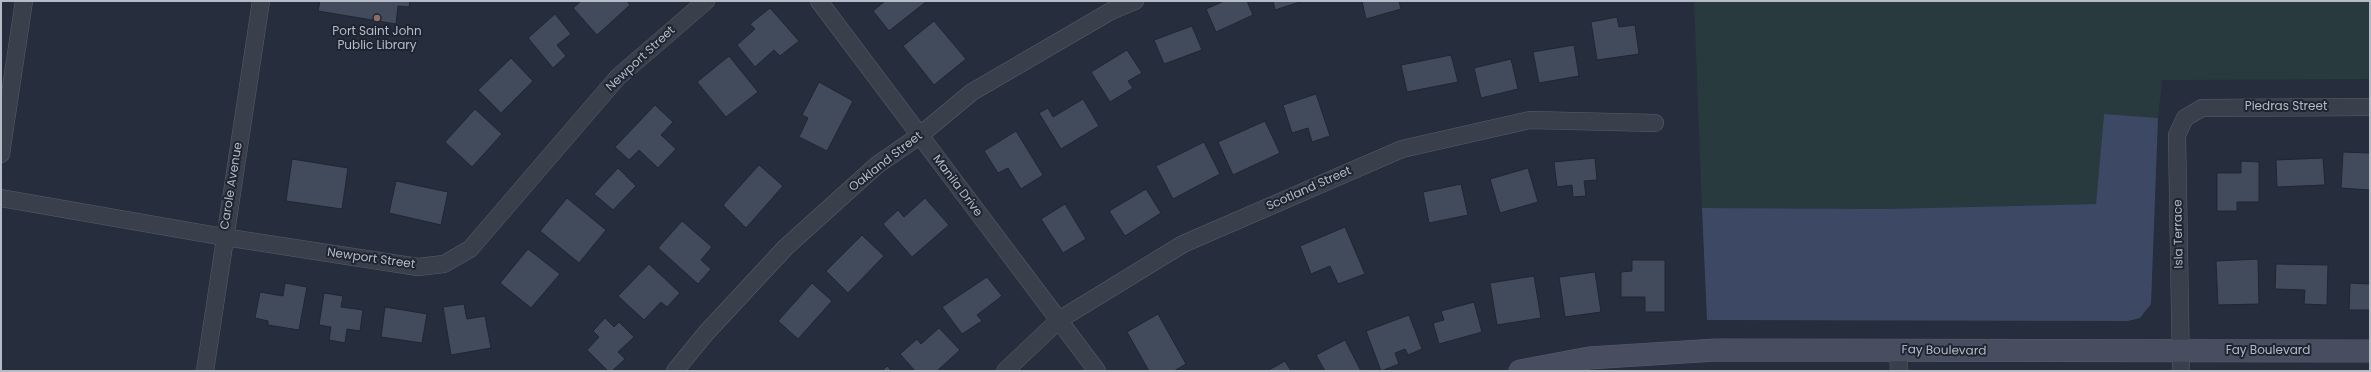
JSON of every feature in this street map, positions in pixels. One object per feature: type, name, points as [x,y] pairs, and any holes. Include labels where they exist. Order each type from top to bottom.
[{"type":"main road","name":"Fay Boulevard","points":[[1520,371],[1589,358],[1716,350],[1898,361],[2181,361],[2370,351]]},
{"type":"street","points":[[1,154],[24,1]]},
{"type":"street","name":"Carole Avenue","points":[[205,371],[224,237],[261,1]]},
{"type":"street","name":"Newport Street","points":[[1,198],[224,237],[418,267],[444,264],[470,249],[618,77],[706,1]]},
{"type":"street","name":"Manila Drive","points":[[819,1],[1097,371]]},
{"type":"street","name":"Oakland Street","points":[[675,371],[706,333],[786,247],[877,165],[919,136],[972,92],[1108,6],[1135,1]]},
{"type":"street","name":"Piedras Street","points":[[2202,108],[2370,107]]},
{"type":"street","name":"Isla Terrace","points":[[2181,361],[2177,135],[2186,118],[2202,108]]},
{"type":"street","name":"Scotland Street","points":[[1006,371],[1059,320],[1184,244],[1402,149],[1530,120],[1655,123]]},
{"type":"shaded area","points":[[1694,1],[2370,1],[2370,79],[2162,80],[2158,118],[2104,114],[2096,204],[1885,209],[1702,208]]},
{"type":"water","points":[[2104,114],[2158,118],[2151,304],[2140,318],[2128,321],[1707,320],[1702,208],[1885,209],[2096,204]]},
{"type":"building","name":"Port Saint John Public Library","points":[[320,1],[410,1],[409,7],[398,6],[396,24],[318,11]]},
{"type":"building","points":[[581,1],[627,1],[630,5],[597,35],[573,8]]},
{"type":"building","points":[[885,1],[927,1],[889,31],[873,11]]},
{"type":"building","points":[[1224,1],[1247,1],[1253,15],[1216,32],[1206,9]]},
{"type":"building","points":[[1273,1],[1303,1],[1275,10]]},
{"type":"building","points":[[1362,1],[1399,1],[1401,9],[1366,19]]},
{"type":"building","points":[[770,8],[799,41],[780,56],[774,50],[755,67],[737,45],[755,29],[750,24]]},
{"type":"building","points":[[555,14],[571,34],[557,45],[566,56],[553,68],[528,38]]},
{"type":"building","points":[[1617,17],[1619,27],[1635,25],[1639,54],[1597,60],[1591,22]]},
{"type":"building","points":[[934,21],[966,59],[934,85],[903,46]]},
{"type":"building","points":[[1192,26],[1202,50],[1164,64],[1154,40]]},
{"type":"building","points":[[1574,45],[1579,76],[1539,83],[1533,52]]},
{"type":"building","points":[[1127,50],[1142,73],[1128,81],[1133,88],[1110,102],[1091,72]]},
{"type":"building","points":[[1451,55],[1458,82],[1407,92],[1401,65]]},
{"type":"building","points":[[729,56],[758,92],[726,117],[697,82]]},
{"type":"building","points":[[511,58],[533,81],[501,113],[478,90]]},
{"type":"building","points":[[1511,59],[1518,89],[1481,98],[1474,68]]},
{"type":"building","points":[[819,82],[853,101],[827,151],[799,137],[808,118],[802,115]]},
{"type":"building","points":[[1316,94],[1330,136],[1312,142],[1308,128],[1292,133],[1283,105]]},
{"type":"building","points":[[1083,99],[1099,126],[1061,149],[1039,113],[1048,108],[1053,117]]},
{"type":"building","points":[[655,105],[673,122],[661,135],[676,149],[658,168],[639,150],[629,160],[615,147]]},
{"type":"building","points":[[475,109],[502,134],[472,167],[445,142]]},
{"type":"building","points":[[1265,121],[1280,153],[1233,175],[1218,142]]},
{"type":"building","points":[[1016,131],[1043,175],[1021,189],[1008,168],[998,173],[984,151]]},
{"type":"building","points":[[1204,142],[1220,174],[1173,199],[1156,166]]},
{"type":"building","points":[[2343,152],[2370,153],[2370,190],[2341,188]]},
{"type":"building","points":[[1595,158],[1597,180],[1584,181],[1586,196],[1573,197],[1572,185],[1557,187],[1554,162]]},
{"type":"building","points":[[2323,158],[2325,185],[2277,187],[2276,160]]},
{"type":"building","points":[[292,159],[348,168],[342,209],[286,201]]},
{"type":"building","points":[[2241,161],[2259,162],[2259,202],[2237,202],[2237,211],[2217,211],[2217,173],[2241,173]]},
{"type":"building","points":[[759,165],[783,186],[746,228],[723,205]]},
{"type":"building","points":[[618,168],[636,186],[613,210],[594,194]]},
{"type":"building","points":[[1528,168],[1538,202],[1500,213],[1490,179]]},
{"type":"building","points":[[396,181],[448,192],[441,225],[389,213]]},
{"type":"building","points":[[1461,184],[1468,215],[1429,223],[1423,192]]},
{"type":"building","points":[[1146,189],[1161,213],[1125,236],[1109,211]]},
{"type":"building","points":[[567,198],[606,230],[579,263],[540,231]]},
{"type":"building","points":[[925,198],[949,225],[912,257],[883,224],[898,210],[904,217]]},
{"type":"building","points":[[1065,204],[1086,239],[1063,253],[1041,219]]},
{"type":"building","points":[[682,221],[712,247],[701,260],[711,269],[698,284],[658,248]]},
{"type":"building","points":[[1345,227],[1365,274],[1338,284],[1330,266],[1311,274],[1300,246]]},
{"type":"building","points":[[862,235],[884,256],[848,293],[826,271]]},
{"type":"building","points":[[528,249],[560,274],[531,308],[500,283]]},
{"type":"building","points":[[2258,259],[2259,304],[2218,305],[2216,261]]},
{"type":"building","points":[[1632,260],[1665,260],[1665,312],[1645,312],[1645,297],[1621,297],[1621,272],[1632,271]]},
{"type":"building","points":[[649,264],[680,293],[667,307],[661,302],[644,320],[618,296]]},
{"type":"building","points":[[2276,264],[2328,265],[2327,305],[2304,304],[2305,290],[2275,289]]},
{"type":"building","points":[[1595,272],[1601,312],[1565,317],[1559,277]]},
{"type":"building","points":[[1534,276],[1541,318],[1497,325],[1490,283]]},
{"type":"building","points":[[987,277],[1002,296],[977,315],[982,321],[962,334],[942,307]]},
{"type":"building","points":[[285,283],[307,287],[299,330],[268,325],[268,321],[255,318],[260,292],[283,296]]},
{"type":"building","points":[[812,283],[832,301],[798,339],[778,321]]},
{"type":"building","points":[[2350,283],[2370,284],[2370,310],[2349,310]]},
{"type":"building","points":[[324,293],[343,296],[341,307],[363,310],[360,331],[347,329],[345,343],[329,340],[331,327],[319,325]]},
{"type":"building","points":[[1474,302],[1482,332],[1439,344],[1433,323],[1444,320],[1441,311]]},
{"type":"building","points":[[464,304],[467,319],[485,316],[491,348],[451,355],[443,307]]},
{"type":"building","points":[[385,307],[427,314],[422,343],[381,337]]},
{"type":"building","points":[[1158,314],[1186,364],[1174,371],[1149,371],[1127,332]]},
{"type":"building","points":[[1409,315],[1422,349],[1408,355],[1405,349],[1395,353],[1399,364],[1381,371],[1366,331]]},
{"type":"building","points":[[605,318],[614,327],[619,322],[634,337],[618,352],[625,359],[612,371],[608,371],[587,350],[599,337],[593,331]]},
{"type":"building","points":[[939,328],[960,350],[937,371],[915,371],[900,354],[917,339],[921,344]]},
{"type":"building","points":[[1345,340],[1361,371],[1325,371],[1316,355]]},
{"type":"building","points":[[1285,361],[1291,371],[1267,371]]},
{"type":"building","points":[[887,366],[892,371],[882,371]]},
{"type":"place","name":"Port Saint John Public Library","points":[[377,18]]}]
